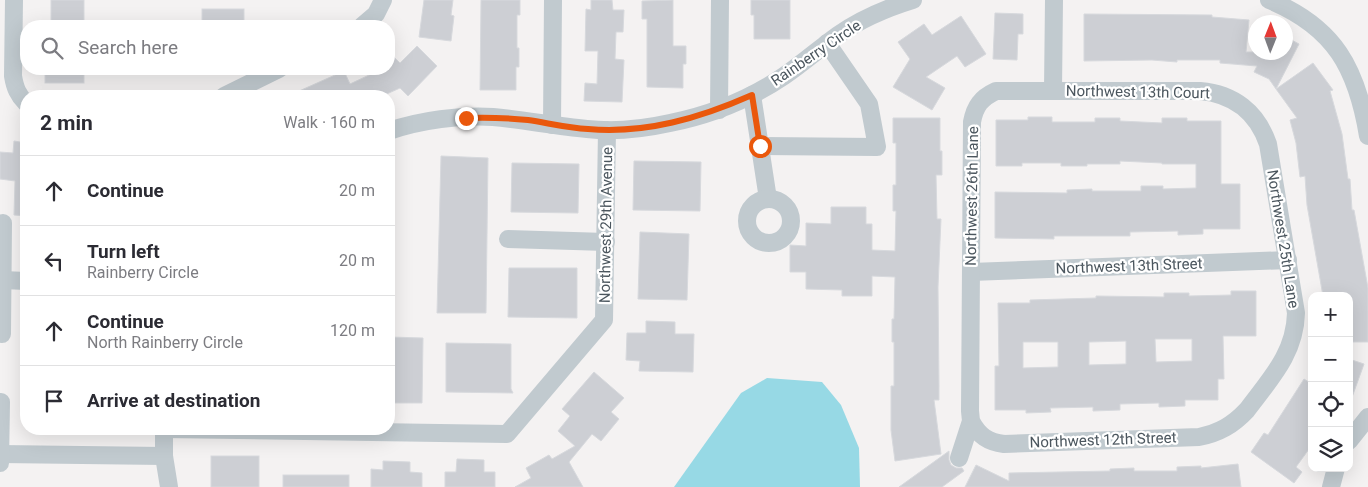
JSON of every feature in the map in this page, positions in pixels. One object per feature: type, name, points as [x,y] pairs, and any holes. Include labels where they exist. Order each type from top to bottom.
[{"type":"street","points":[[14,0],[13,76],[15,87],[20,95]]},
{"type":"street","points":[[369,20],[376,14],[383,0]]},
{"type":"street","points":[[552,125],[553,0]]},
{"type":"street","points":[[719,110],[720,0]]},
{"type":"street","name":"Rainberry Circle","points":[[395,130],[430,121],[466,118],[528,120],[552,125],[607,130],[642,128],[691,119],[719,110],[752,95],[784,76],[840,34],[887,5],[913,0]]},
{"type":"street","points":[[1053,90],[1054,0]]},
{"type":"street","points":[[1270,0],[1304,18],[1324,35],[1342,57],[1353,76],[1361,97],[1368,136]]},
{"type":"street","points":[[760,146],[877,146],[869,104],[827,43]]},
{"type":"street","points":[[236,90],[267,75]]},
{"type":"street","name":"Northwest 13th Court","points":[[1053,90],[1200,91],[1222,95]]},
{"type":"street","name":"Northwest 26th Lane","points":[[958,458],[971,421],[972,122],[974,112],[979,102],[986,95],[996,91],[1053,90]]},
{"type":"street","points":[[752,95],[768,199]]},
{"type":"street","name":"Northwest 25th Lane","points":[[1222,95],[1233,99],[1247,110],[1258,123],[1268,144],[1296,312],[1291,344],[1282,362],[1240,418]]},
{"type":"street","name":"Northwest 29th Avenue","points":[[395,432],[508,434],[604,320],[607,130]]},
{"type":"street","points":[[2,334],[3,223]]},
{"type":"street","points":[[508,239],[606,242]]},
{"type":"street","name":"Northwest 13th Street","points":[[971,272],[1288,260]]},
{"type":"street","points":[[2,280],[20,280]]},
{"type":"street","points":[[0,463],[1,402]]},
{"type":"street","points":[[1353,436],[1368,416]]},
{"type":"street","name":"Northwest 12th Street","points":[[971,421],[984,438],[1004,444],[1199,437],[1221,431],[1240,418]]},
{"type":"street","points":[[164,435],[164,456],[169,487]]},
{"type":"street","points":[[0,454],[164,456]]},
{"type":"street","points":[[1331,487],[1335,472]]},
{"type":"water","points":[[767,378],[822,382],[841,405],[859,448],[860,487],[674,487],[741,393]]},
{"type":"building","points":[[51,0],[84,0],[84,20],[51,20]]},
{"type":"building","points":[[424,0],[453,0],[451,15],[454,16],[451,41],[419,37]]},
{"type":"building","points":[[481,0],[520,0],[520,15],[517,15],[519,67],[516,67],[516,90],[480,90]]},
{"type":"building","points":[[591,0],[612,0],[613,10],[624,10],[623,32],[616,32],[615,59],[624,60],[622,102],[584,101],[585,83],[597,84],[598,51],[585,51],[586,9],[591,10]]},
{"type":"building","points":[[673,0],[673,46],[686,46],[686,64],[683,64],[683,88],[647,87],[647,19],[642,19],[642,1]]},
{"type":"building","points":[[751,0],[790,0],[790,39],[754,39],[754,15],[751,15]]},
{"type":"building","points":[[202,9],[244,9],[244,20],[202,20]]},
{"type":"building","points":[[995,13],[1023,14],[1023,34],[1018,34],[1017,60],[993,59]]},
{"type":"building","points":[[1084,14],[1212,15],[1212,17],[1248,20],[1246,52],[1248,52],[1248,60],[1291,60],[1276,89],[1269,79],[1254,72],[1257,66],[1220,63],[1220,60],[1177,60],[1177,62],[1152,60],[1084,61]]},
{"type":"building","points":[[961,16],[986,54],[965,67],[957,56],[926,77],[945,88],[932,110],[893,87],[910,59],[898,42],[924,24],[932,35]]},
{"type":"building","points":[[1293,41],[1299,44],[1293,56]]},
{"type":"building","points":[[417,46],[437,66],[408,96],[400,88],[395,90],[301,90],[335,75],[346,75],[350,84],[369,75],[395,75],[395,58],[400,63]]},
{"type":"building","points":[[1313,63],[1333,90],[1330,91],[1342,134],[1348,179],[1350,179],[1352,210],[1354,210],[1368,288],[1368,342],[1353,342],[1353,292],[1322,292],[1307,205],[1305,176],[1300,177],[1296,143],[1290,120],[1297,118],[1276,89]]},
{"type":"building","points":[[45,75],[84,75],[84,83],[45,83]]},
{"type":"building","points":[[1028,117],[1052,117],[1052,122],[1095,122],[1095,118],[1120,118],[1120,121],[1162,123],[1162,118],[1187,118],[1187,121],[1221,121],[1221,184],[1240,184],[1240,229],[1203,229],[1203,234],[1178,235],[1178,231],[1130,232],[1130,236],[1054,236],[1054,239],[995,238],[995,192],[1067,193],[1067,190],[1092,189],[1092,191],[1141,191],[1141,186],[1163,186],[1163,189],[1196,188],[1196,164],[1120,161],[1120,164],[1087,164],[1087,166],[1061,166],[1061,163],[1022,163],[1022,166],[996,166],[996,120],[1028,120]]},
{"type":"building","points":[[893,118],[940,118],[940,151],[942,151],[942,175],[936,175],[937,219],[941,219],[938,287],[939,400],[934,400],[941,454],[895,461],[891,430],[891,386],[894,386],[892,319],[894,319],[895,277],[872,276],[872,296],[842,296],[842,290],[806,289],[806,272],[790,272],[790,245],[806,246],[806,223],[831,224],[831,207],[866,207],[866,224],[872,224],[872,250],[895,251],[896,211],[893,211],[893,185],[896,185],[896,143],[893,143]]},
{"type":"building","points":[[14,141],[20,142],[20,216],[14,215],[15,181],[0,179],[0,152],[13,153]]},
{"type":"building","points":[[441,156],[488,158],[486,313],[437,313]]},
{"type":"building","points":[[634,161],[701,162],[700,211],[633,210]]},
{"type":"building","points":[[512,163],[579,164],[578,213],[511,212]]},
{"type":"building","points":[[640,232],[689,234],[687,300],[638,299]]},
{"type":"building","points":[[509,268],[577,268],[577,318],[508,317]]},
{"type":"building","points":[[1231,291],[1256,291],[1256,336],[1223,336],[1224,379],[1218,379],[1218,400],[1185,400],[1185,406],[1159,407],[1159,403],[1120,404],[1120,410],[1093,411],[1093,407],[1050,408],[1051,412],[1026,413],[1026,410],[995,410],[995,366],[999,366],[998,303],[1030,303],[1030,300],[1096,298],[1096,296],[1164,297],[1164,293],[1189,293],[1189,296],[1231,295]],"holes":[[[1155,339],[1192,339],[1192,361],[1156,362]],[[1126,341],[1126,364],[1089,365],[1089,342]],[[1023,342],[1058,342],[1058,367],[1023,368]]]},
{"type":"building","points":[[646,321],[675,322],[675,334],[694,334],[693,372],[639,371],[640,361],[626,360],[627,333],[646,333]]},
{"type":"building","points":[[395,337],[423,338],[422,403],[395,403]]},
{"type":"building","points":[[446,343],[511,344],[511,389],[513,393],[446,392]]},
{"type":"building","points":[[1353,360],[1364,364],[1353,394]]},
{"type":"building","points":[[594,372],[624,398],[611,412],[619,419],[601,441],[592,434],[569,462],[583,487],[515,487],[531,478],[526,468],[549,455],[552,459],[575,446],[558,431],[570,416],[562,409]]},
{"type":"building","points":[[1304,379],[1308,382],[1308,450],[1296,467],[1302,472],[1294,483],[1251,452],[1264,433],[1268,435]]},
{"type":"building","points":[[949,451],[951,465],[956,468],[962,468],[964,471],[942,487],[899,487]]},
{"type":"building","points":[[211,456],[259,456],[259,487],[211,487]]},
{"type":"building","points":[[457,459],[484,460],[484,472],[495,472],[495,487],[445,487],[445,472],[456,472]]},
{"type":"building","points":[[383,461],[410,462],[410,472],[422,473],[422,487],[371,487],[371,469],[383,470]]},
{"type":"building","points":[[1238,464],[1241,487],[965,487],[976,465],[1009,481],[1009,473],[1110,471],[1110,469],[1134,468],[1134,471],[1177,471],[1177,467],[1201,466],[1201,468]]},
{"type":"building","points":[[283,475],[349,475],[349,487],[283,487]]},
{"type":"route","points":[[466,118],[491,117],[528,120],[589,129],[642,128],[691,119],[719,110],[752,95],[760,146]]}]
